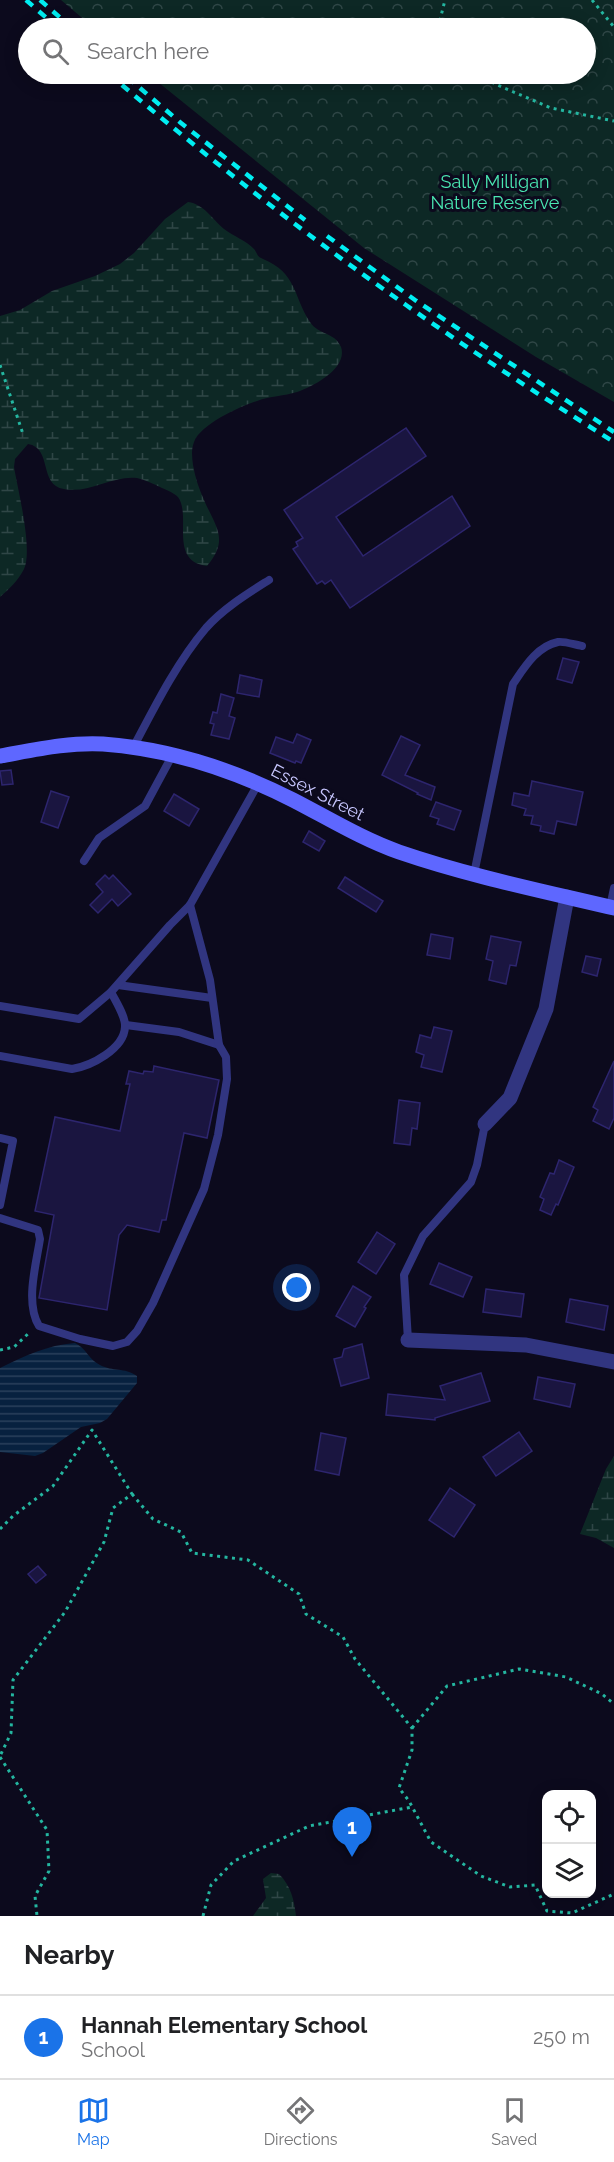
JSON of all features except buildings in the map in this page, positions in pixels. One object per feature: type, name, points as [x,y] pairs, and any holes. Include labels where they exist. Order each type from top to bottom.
[{"type":"main road","name":"Essex Street","points":[[0,756],[46,748],[102,744],[173,754],[212,765],[258,784],[398,852],[474,874],[612,908]]},
{"type":"street","points":[[485,1124],[510,1098],[546,1009],[567,897]]},
{"type":"street","points":[[408,1340],[526,1345],[614,1362]]},
{"type":"lane","points":[[133,748],[179,668],[206,628],[235,601],[269,580]]},
{"type":"lane","points":[[474,874],[513,684],[541,650],[559,642],[582,646]]},
{"type":"lane","points":[[84,861],[99,838],[145,806],[173,754]]},
{"type":"lane","points":[[0,1006],[79,1019],[114,988],[190,905],[258,784]]},
{"type":"lane","points":[[612,908],[614,888]]},
{"type":"lane","points":[[0,1218],[38,1230],[40,1239],[32,1304],[33,1316],[39,1326],[80,1339],[113,1346],[128,1342],[137,1331],[157,1294],[204,1189],[218,1135],[227,1079],[226,1057],[219,1045],[210,980],[190,905]]},
{"type":"lane","points":[[114,988],[212,998]]},
{"type":"lane","points":[[0,1056],[72,1069],[84,1067],[111,1050],[123,1038],[126,1025],[114,988]]},
{"type":"lane","points":[[126,1025],[179,1032],[219,1045]]},
{"type":"lane","points":[[408,1340],[404,1275],[423,1236],[471,1182],[477,1166],[485,1124]]},
{"type":"lane","points":[[0,1138],[13,1141],[0,1205]]},
{"type":"path","points":[[440,18],[445,0]]},
{"type":"path","points":[[592,0],[614,27]]},
{"type":"path","points":[[495,84],[551,108],[614,121]]},
{"type":"path","points":[[0,365],[23,434]]},
{"type":"path","points":[[0,1350],[14,1347],[39,1326]]},
{"type":"path","points":[[0,1529],[13,1516],[53,1486],[92,1430],[132,1494],[153,1519],[181,1532],[192,1553],[248,1560],[299,1594],[306,1614],[343,1637],[355,1659],[412,1728],[412,1750],[399,1788],[409,1801],[431,1842],[481,1876],[510,1887],[536,1885],[547,1911],[572,1913],[614,1894]]},
{"type":"path","points":[[37,1916],[35,1896],[49,1871],[47,1830],[0,1757],[11,1733],[13,1680],[65,1612],[104,1542],[113,1509],[132,1494]]},
{"type":"path","points":[[412,1728],[447,1686],[519,1669],[566,1677],[602,1694],[614,1704]]},
{"type":"path","points":[[203,1916],[211,1885],[234,1862],[309,1826],[412,1807]]},
{"type":"green space","name":"Sally Milligan Nature Reserve","points":[[61,0],[614,0],[614,402],[536,357],[364,248],[160,84],[596,84],[596,18],[82,18]]},
{"type":"green space","points":[[188,202],[199,206],[224,229],[251,246],[259,257],[282,271],[293,286],[313,326],[338,342],[342,355],[339,362],[335,369],[320,381],[297,392],[262,399],[241,407],[221,417],[198,435],[192,448],[194,469],[200,492],[216,525],[219,540],[218,548],[207,566],[195,562],[188,556],[184,547],[182,505],[175,494],[137,478],[119,479],[83,489],[64,489],[51,481],[41,452],[28,444],[15,459],[14,467],[26,534],[26,560],[19,577],[0,597],[0,316],[20,310],[52,291],[95,276],[120,264],[134,253],[165,219]]},
{"type":"green space","points":[[614,1456],[614,1548],[596,1538],[580,1534],[606,1469]]},
{"type":"green space","points":[[271,1873],[279,1874],[289,1888],[296,1916],[253,1916],[266,1898],[263,1879]]},
{"type":"water","points":[[75,1343],[100,1365],[128,1371],[137,1376],[137,1383],[107,1419],[81,1427],[43,1453],[35,1456],[0,1452],[0,1368],[27,1355]]},
{"type":"railway","points":[[26,0],[47,18]]},
{"type":"railway","points":[[40,0],[61,18]]},
{"type":"railway","points":[[121,84],[255,193],[368,278],[483,358],[614,442]]},
{"type":"railway","points":[[135,84],[181,123],[305,220]]},
{"type":"railway","points":[[327,236],[415,300],[614,432]]},
{"type":"place","name":"Hannah Elementary School","points":[[352,1857]]}]
